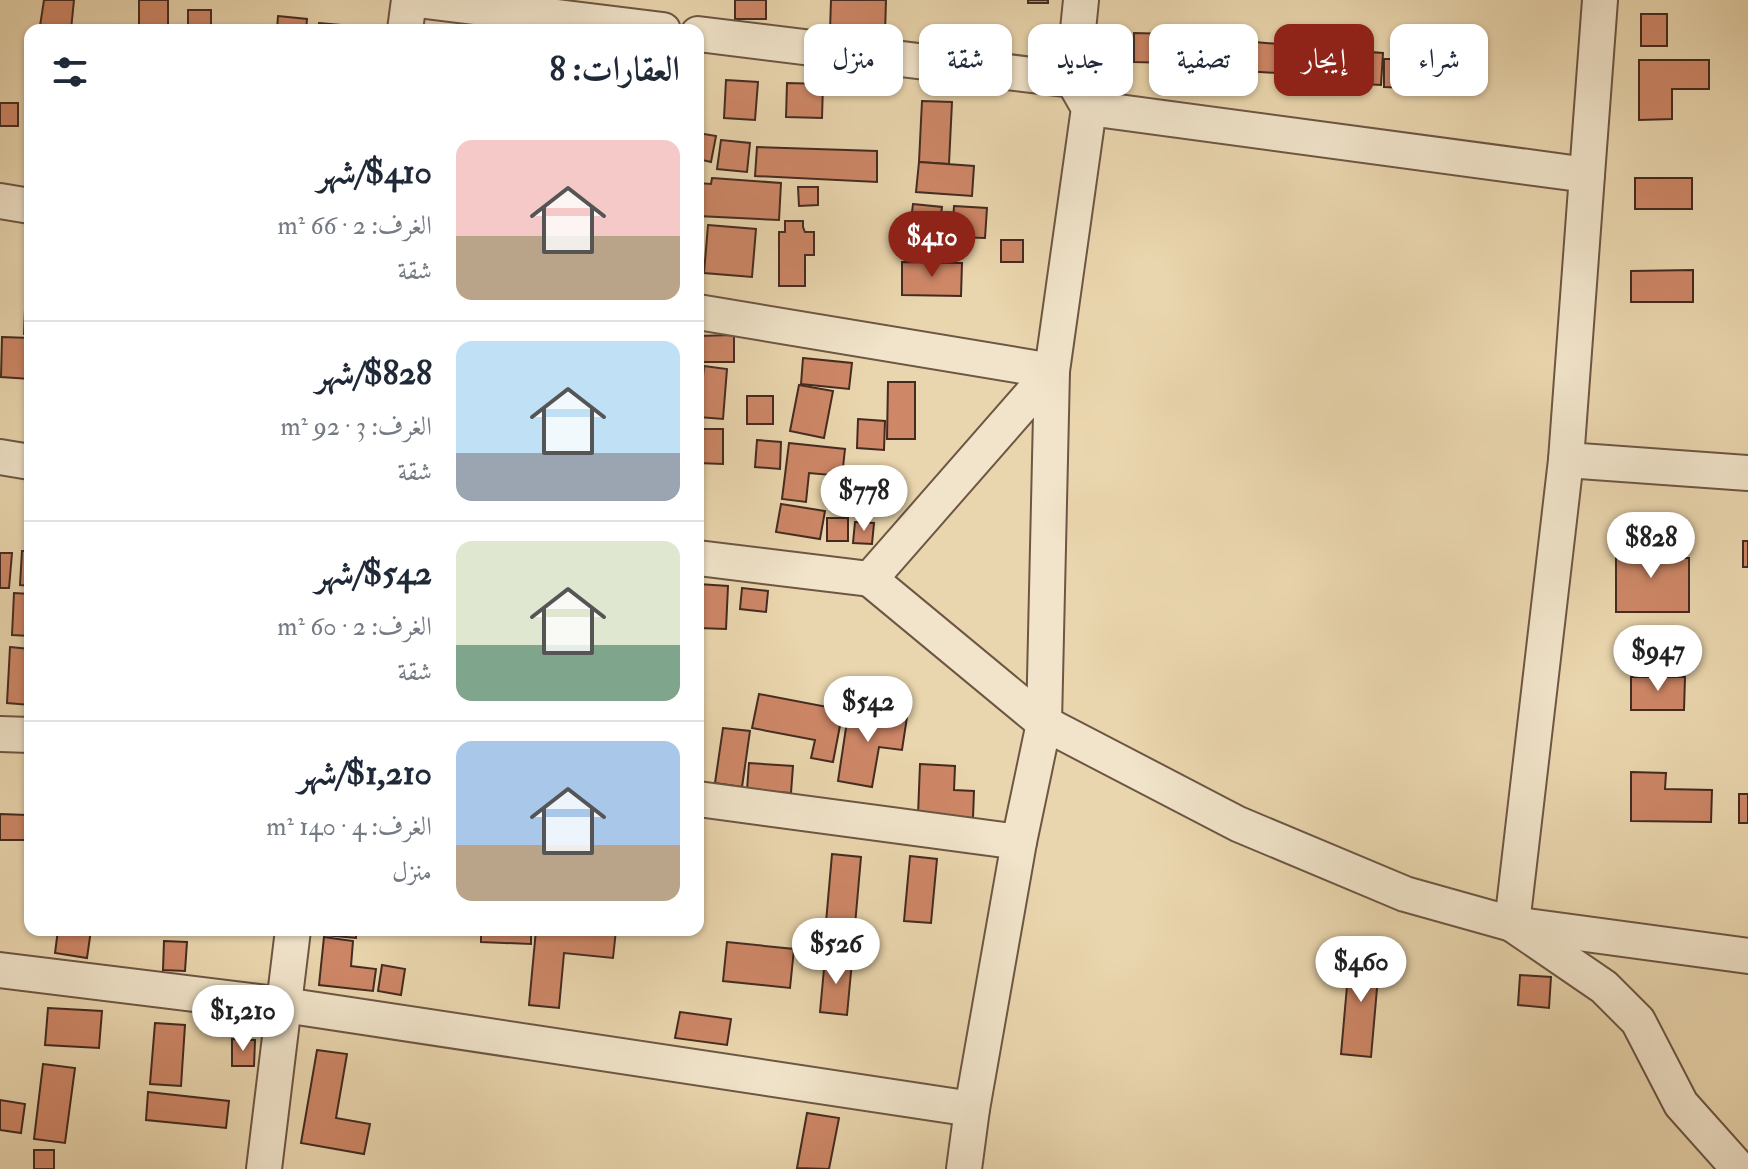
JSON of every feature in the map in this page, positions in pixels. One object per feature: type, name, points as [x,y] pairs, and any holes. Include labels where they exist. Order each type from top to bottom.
[{"type":"street","points":[[406,24],[409,0]]},
{"type":"street","points":[[417,0],[614,24]]},
{"type":"street","points":[[1081,0],[1081,24]]},
{"type":"street","points":[[1512,924],[1566,460],[1600,0]]},
{"type":"street","points":[[704,35],[1028,86]]},
{"type":"street","points":[[964,1169],[1019,842],[1044,723],[1052,371],[1081,96]]},
{"type":"street","points":[[1093,96],[1587,175]]},
{"type":"street","points":[[0,201],[24,205]]},
{"type":"street","points":[[704,313],[1052,371]]},
{"type":"street","points":[[870,579],[1052,371]]},
{"type":"street","points":[[0,457],[24,461]]},
{"type":"street","points":[[1566,460],[1748,473]]},
{"type":"street","points":[[704,559],[870,579],[1044,723],[1252,830],[1405,894],[1512,924],[1748,956]]},
{"type":"street","points":[[0,734],[24,735]]},
{"type":"street","points":[[704,800],[1019,842]]},
{"type":"street","points":[[1512,924],[1604,987],[1638,1021],[1681,1104],[1739,1169]]},
{"type":"street","points":[[264,1169],[292,936]]},
{"type":"street","points":[[0,970],[284,1005],[972,1109]]},
{"type":"building","points":[[44,0],[74,0],[72,24],[40,24]]},
{"type":"building","points":[[139,0],[168,0],[168,24],[139,24]]},
{"type":"building","points":[[735,0],[766,0],[766,19],[735,19]]},
{"type":"building","points":[[831,0],[886,0],[885,24],[830,24]]},
{"type":"building","points":[[1028,0],[1048,0],[1048,3],[1028,3]]},
{"type":"building","points":[[188,10],[211,10],[211,24],[188,24]]},
{"type":"building","points":[[1641,14],[1667,14],[1667,46],[1641,46]]},
{"type":"building","points":[[278,16],[307,19],[307,24],[277,24]]},
{"type":"building","points":[[1134,33],[1149,33],[1149,62],[1134,62]]},
{"type":"building","points":[[1258,42],[1274,44],[1274,73],[1258,72]]},
{"type":"building","points":[[1374,52],[1383,53],[1381,85],[1374,85]]},
{"type":"building","points":[[1384,59],[1390,59],[1390,87],[1384,87]]},
{"type":"building","points":[[1639,60],[1709,60],[1709,89],[1672,89],[1672,119],[1639,120]]},
{"type":"building","points":[[726,80],[758,82],[755,120],[724,118]]},
{"type":"building","points":[[787,83],[804,83],[804,96],[823,96],[822,118],[786,117]]},
{"type":"building","points":[[922,101],[952,102],[949,164],[919,162]]},
{"type":"building","points":[[0,103],[18,103],[18,126],[0,126]]},
{"type":"building","points":[[704,134],[716,136],[711,162],[704,160]]},
{"type":"building","points":[[721,140],[750,143],[747,172],[717,169]]},
{"type":"building","points":[[757,147],[877,151],[877,182],[755,176]]},
{"type":"building","points":[[919,162],[974,166],[972,196],[916,192]]},
{"type":"building","points":[[712,178],[781,183],[779,220],[704,216],[704,183],[711,184]]},
{"type":"building","points":[[1635,178],[1692,178],[1692,209],[1635,209]]},
{"type":"building","points":[[798,187],[818,187],[818,205],[799,206]]},
{"type":"building","points":[[913,204],[942,207],[935,262],[906,260]]},
{"type":"building","points":[[954,206],[987,208],[985,238],[952,237]]},
{"type":"building","points":[[785,221],[803,221],[805,232],[814,232],[814,255],[805,255],[805,286],[779,286],[779,232],[785,232]]},
{"type":"building","points":[[708,225],[756,229],[752,277],[704,273]]},
{"type":"building","points":[[1001,240],[1023,240],[1023,262],[1001,262]]},
{"type":"building","points":[[902,262],[962,263],[961,296],[902,295]]},
{"type":"building","points":[[1693,270],[1693,302],[1631,302],[1631,271]]},
{"type":"building","points":[[734,335],[734,362],[704,362],[704,336]]},
{"type":"building","points":[[2,337],[24,338],[24,379],[1,377]]},
{"type":"building","points":[[803,358],[852,363],[849,389],[801,384]]},
{"type":"building","points":[[704,366],[727,369],[723,419],[704,417]]},
{"type":"building","points":[[888,382],[915,382],[915,439],[887,439]]},
{"type":"building","points":[[799,385],[833,391],[824,438],[790,431]]},
{"type":"building","points":[[747,396],[773,396],[773,424],[747,424]]},
{"type":"building","points":[[858,419],[885,421],[884,450],[857,448]]},
{"type":"building","points":[[704,429],[723,429],[723,464],[704,463]]},
{"type":"building","points":[[757,440],[781,442],[780,469],[755,467]]},
{"type":"building","points":[[789,443],[845,449],[842,476],[809,473],[806,502],[782,499]]},
{"type":"building","points":[[781,504],[825,511],[820,539],[776,532]]},
{"type":"building","points":[[827,518],[848,518],[848,541],[827,541]]},
{"type":"building","points":[[855,522],[874,523],[872,544],[853,543]]},
{"type":"building","points":[[1743,541],[1748,541],[1748,567],[1743,567]]},
{"type":"building","points":[[1616,545],[1670,545],[1670,558],[1689,558],[1689,612],[1616,612]]},
{"type":"building","points":[[22,551],[24,551],[24,585],[20,585]]},
{"type":"building","points":[[0,553],[12,553],[9,588],[0,588]]},
{"type":"building","points":[[704,584],[728,586],[726,629],[704,628]]},
{"type":"building","points":[[742,588],[768,591],[766,612],[740,609]]},
{"type":"building","points":[[14,593],[24,594],[24,636],[12,635]]},
{"type":"building","points":[[10,647],[24,648],[24,704],[7,703]]},
{"type":"building","points":[[1631,677],[1685,677],[1684,710],[1631,710]]},
{"type":"building","points":[[759,694],[843,710],[833,762],[811,758],[815,740],[752,728]]},
{"type":"building","points":[[849,708],[907,717],[902,750],[879,747],[872,787],[838,781]]},
{"type":"building","points":[[723,728],[750,731],[742,787],[715,783]]},
{"type":"building","points":[[749,763],[793,766],[791,793],[747,790]]},
{"type":"building","points":[[920,764],[955,766],[954,790],[974,791],[973,818],[918,815]]},
{"type":"building","points":[[1631,772],[1666,773],[1665,789],[1712,790],[1711,822],[1631,821]]},
{"type":"building","points":[[1739,794],[1748,794],[1748,823],[1739,823]]},
{"type":"building","points":[[0,814],[24,815],[24,840],[0,840]]},
{"type":"building","points":[[832,854],[861,857],[853,948],[824,945]]},
{"type":"building","points":[[910,856],[937,859],[931,923],[904,921]]},
{"type":"building","points":[[57,936],[90,936],[87,958],[55,953]]},
{"type":"building","points":[[481,936],[531,936],[531,944],[481,942]]},
{"type":"building","points":[[535,936],[615,936],[613,958],[564,953],[559,1008],[529,1005]]},
{"type":"building","points":[[324,937],[353,941],[351,966],[376,969],[373,991],[319,985]]},
{"type":"building","points":[[164,941],[187,942],[185,971],[163,970]]},
{"type":"building","points":[[727,942],[794,949],[790,988],[723,981]]},
{"type":"building","points":[[1350,952],[1380,954],[1371,1057],[1341,1054]]},
{"type":"building","points":[[825,958],[852,961],[847,1015],[820,1012]]},
{"type":"building","points":[[382,965],[405,969],[401,995],[378,991]]},
{"type":"building","points":[[1520,975],[1551,977],[1549,1008],[1518,1005]]},
{"type":"building","points":[[48,1008],[102,1011],[99,1048],[45,1045]]},
{"type":"building","points":[[680,1012],[731,1019],[727,1045],[675,1038]]},
{"type":"building","points":[[155,1023],[185,1025],[181,1086],[150,1084]]},
{"type":"building","points":[[232,1039],[255,1040],[254,1066],[232,1066]]},
{"type":"building","points":[[317,1050],[347,1054],[336,1118],[370,1124],[364,1154],[301,1143]]},
{"type":"building","points":[[43,1064],[75,1068],[65,1143],[34,1139]]},
{"type":"building","points":[[148,1092],[229,1101],[226,1128],[146,1120]]},
{"type":"building","points":[[0,1100],[25,1104],[21,1133],[0,1130]]},
{"type":"building","points":[[807,1113],[839,1118],[829,1169],[797,1168]]},
{"type":"building","points":[[34,1150],[54,1150],[54,1169],[34,1169]]}]
